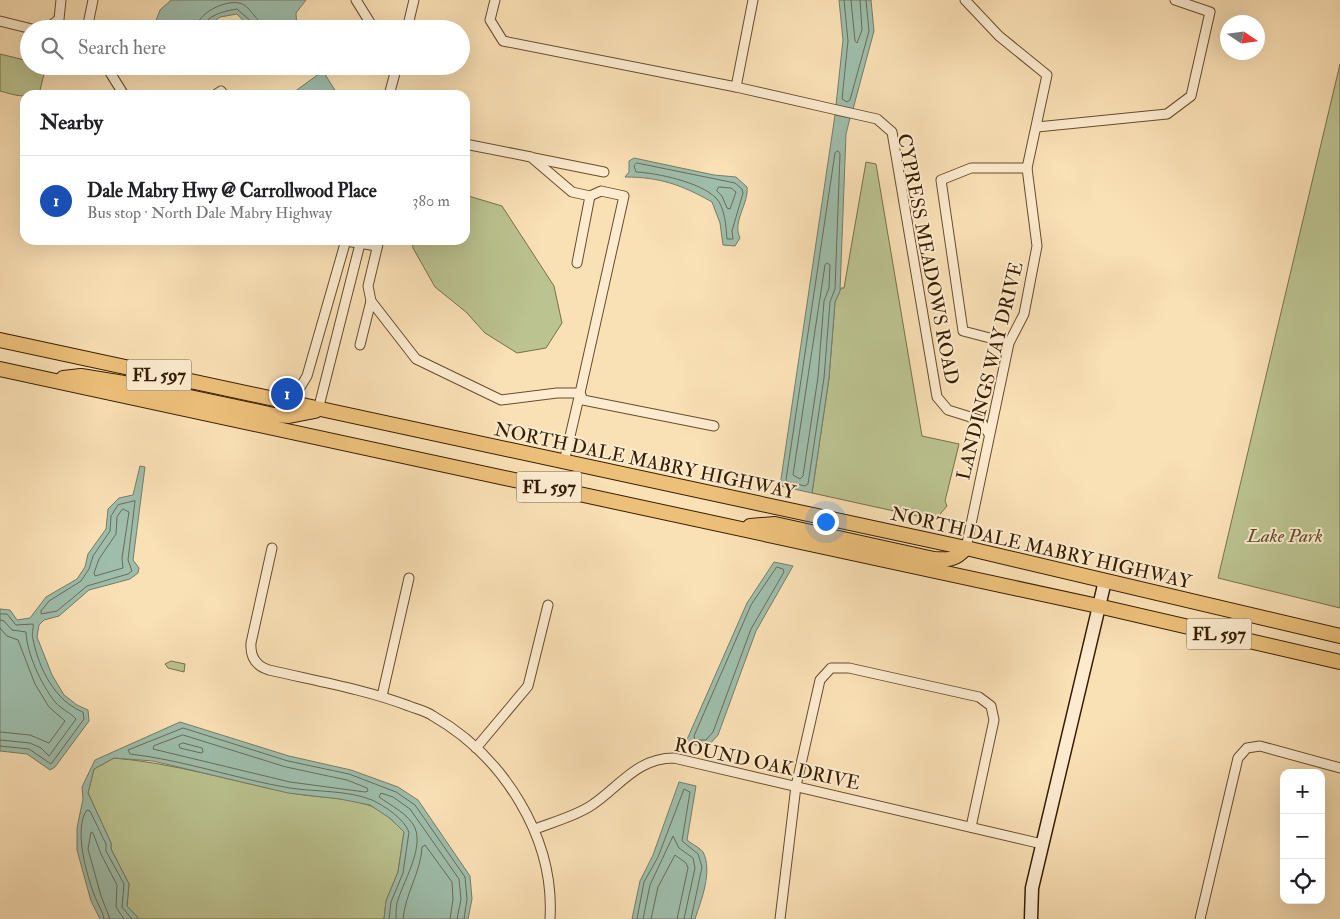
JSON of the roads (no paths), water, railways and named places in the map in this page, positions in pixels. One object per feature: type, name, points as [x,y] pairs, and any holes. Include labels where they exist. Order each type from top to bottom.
[{"type":"main road","name":"NORTH DALE MABRY HIGHWAY","points":[[0,340],[290,404],[966,548],[1340,636]]},
{"type":"main road","name":"FL 597","points":[[0,369],[1098,606],[1340,662]]},
{"type":"main road","points":[[48,379],[81,376],[274,415],[289,416],[318,410]]},
{"type":"main road","points":[[734,527],[775,524],[934,559],[950,560],[957,557],[966,548]]},
{"type":"street","points":[[58,20],[61,0]]},
{"type":"street","points":[[89,20],[93,0]]},
{"type":"street","points":[[356,0],[368,20]]},
{"type":"street","points":[[409,20],[414,0]]},
{"type":"street","name":"CYPRESS MEADOWS ROAD","points":[[495,0],[490,20],[503,41],[736,87],[877,120],[892,132],[937,397],[948,410],[980,420],[989,434]]},
{"type":"street","points":[[736,87],[753,0]]},
{"type":"street","name":"LANDINGS WAY DRIVE","points":[[965,0],[999,36],[1047,75],[1027,168],[1037,246],[1024,314],[1009,343],[966,548]]},
{"type":"street","points":[[1036,127],[1167,114],[1191,96],[1210,12],[1175,0]]},
{"type":"street","points":[[0,21],[20,26]]},
{"type":"street","points":[[112,75],[121,90]]},
{"type":"street","points":[[390,90],[395,75]]},
{"type":"street","points":[[470,145],[604,172]]},
{"type":"street","points":[[531,157],[572,192],[590,196],[602,192],[624,196],[564,462]]},
{"type":"street","points":[[1009,343],[963,331],[941,180],[971,168],[1027,168]]},
{"type":"street","points":[[577,263],[590,196]]},
{"type":"street","points":[[290,404],[307,376],[345,245]]},
{"type":"street","points":[[318,410],[359,245]]},
{"type":"street","points":[[360,345],[371,301],[368,286],[378,245]]},
{"type":"street","points":[[371,301],[416,359],[501,400],[557,393],[580,393]]},
{"type":"street","points":[[325,316],[341,320]]},
{"type":"street","points":[[580,393],[583,400],[714,426]]},
{"type":"street","points":[[272,548],[251,643],[251,652],[255,662],[269,670],[382,696],[433,715],[476,748],[510,786],[535,829],[548,879],[550,919]]},
{"type":"street","points":[[382,696],[409,578]]},
{"type":"street","points":[[1032,919],[1032,888],[1105,581]]},
{"type":"street","points":[[476,748],[528,686],[548,606]]},
{"type":"street","points":[[781,919],[796,786],[820,680],[831,668],[849,668],[979,697],[991,706],[994,720],[971,827]]},
{"type":"street","points":[[1200,919],[1238,758],[1247,748],[1260,746],[1340,768]]},
{"type":"street","name":"ROUND OAK DRIVE","points":[[535,829],[590,806],[640,766],[659,758],[674,758],[1042,844]]},
{"type":"water","points":[[171,0],[306,0],[296,13],[296,20],[243,20],[237,14],[220,17],[216,20],[156,20],[160,10]]},
{"type":"water","points":[[839,0],[871,0],[874,31],[853,109],[836,105],[843,40]]},
{"type":"water","points":[[317,75],[325,75],[335,90],[297,90]]},
{"type":"water","points":[[835,115],[850,118],[846,134],[840,291],[835,302],[829,378],[812,493],[780,486]]},
{"type":"water","points":[[634,158],[714,175],[736,177],[747,187],[747,193],[738,225],[740,238],[735,246],[723,245],[720,223],[712,202],[691,191],[660,180],[625,177],[629,172],[629,161]]},
{"type":"water","points":[[140,466],[145,467],[133,560],[139,568],[138,573],[130,579],[89,590],[59,616],[44,620],[39,625],[37,637],[52,675],[64,695],[77,705],[88,710],[89,721],[55,767],[50,770],[27,754],[0,751],[0,609],[10,610],[17,620],[30,618],[46,597],[77,579],[85,567],[88,554],[106,529],[108,509],[119,498],[133,495]]},
{"type":"water","points":[[774,562],[793,566],[756,631],[718,735],[708,746],[685,744],[747,603]]},
{"type":"water","points":[[180,722],[289,756],[351,770],[398,787],[418,800],[470,876],[472,899],[468,919],[384,919],[386,901],[398,872],[404,832],[391,819],[370,805],[340,799],[288,793],[153,761],[114,758],[94,769],[88,793],[111,843],[111,849],[129,884],[127,906],[139,919],[100,919],[91,901],[77,850],[77,828],[83,799],[82,787],[95,760]]},
{"type":"water","points":[[679,782],[696,786],[687,840],[703,852],[707,868],[705,886],[695,919],[632,919],[640,881],[653,855]]},
{"type":"place","name":"Dale Mabry Hwy @ Carrollwood Place","points":[[287,394]]},
{"type":"park label","name":"Lake Park","points":[[1285,536]]}]
